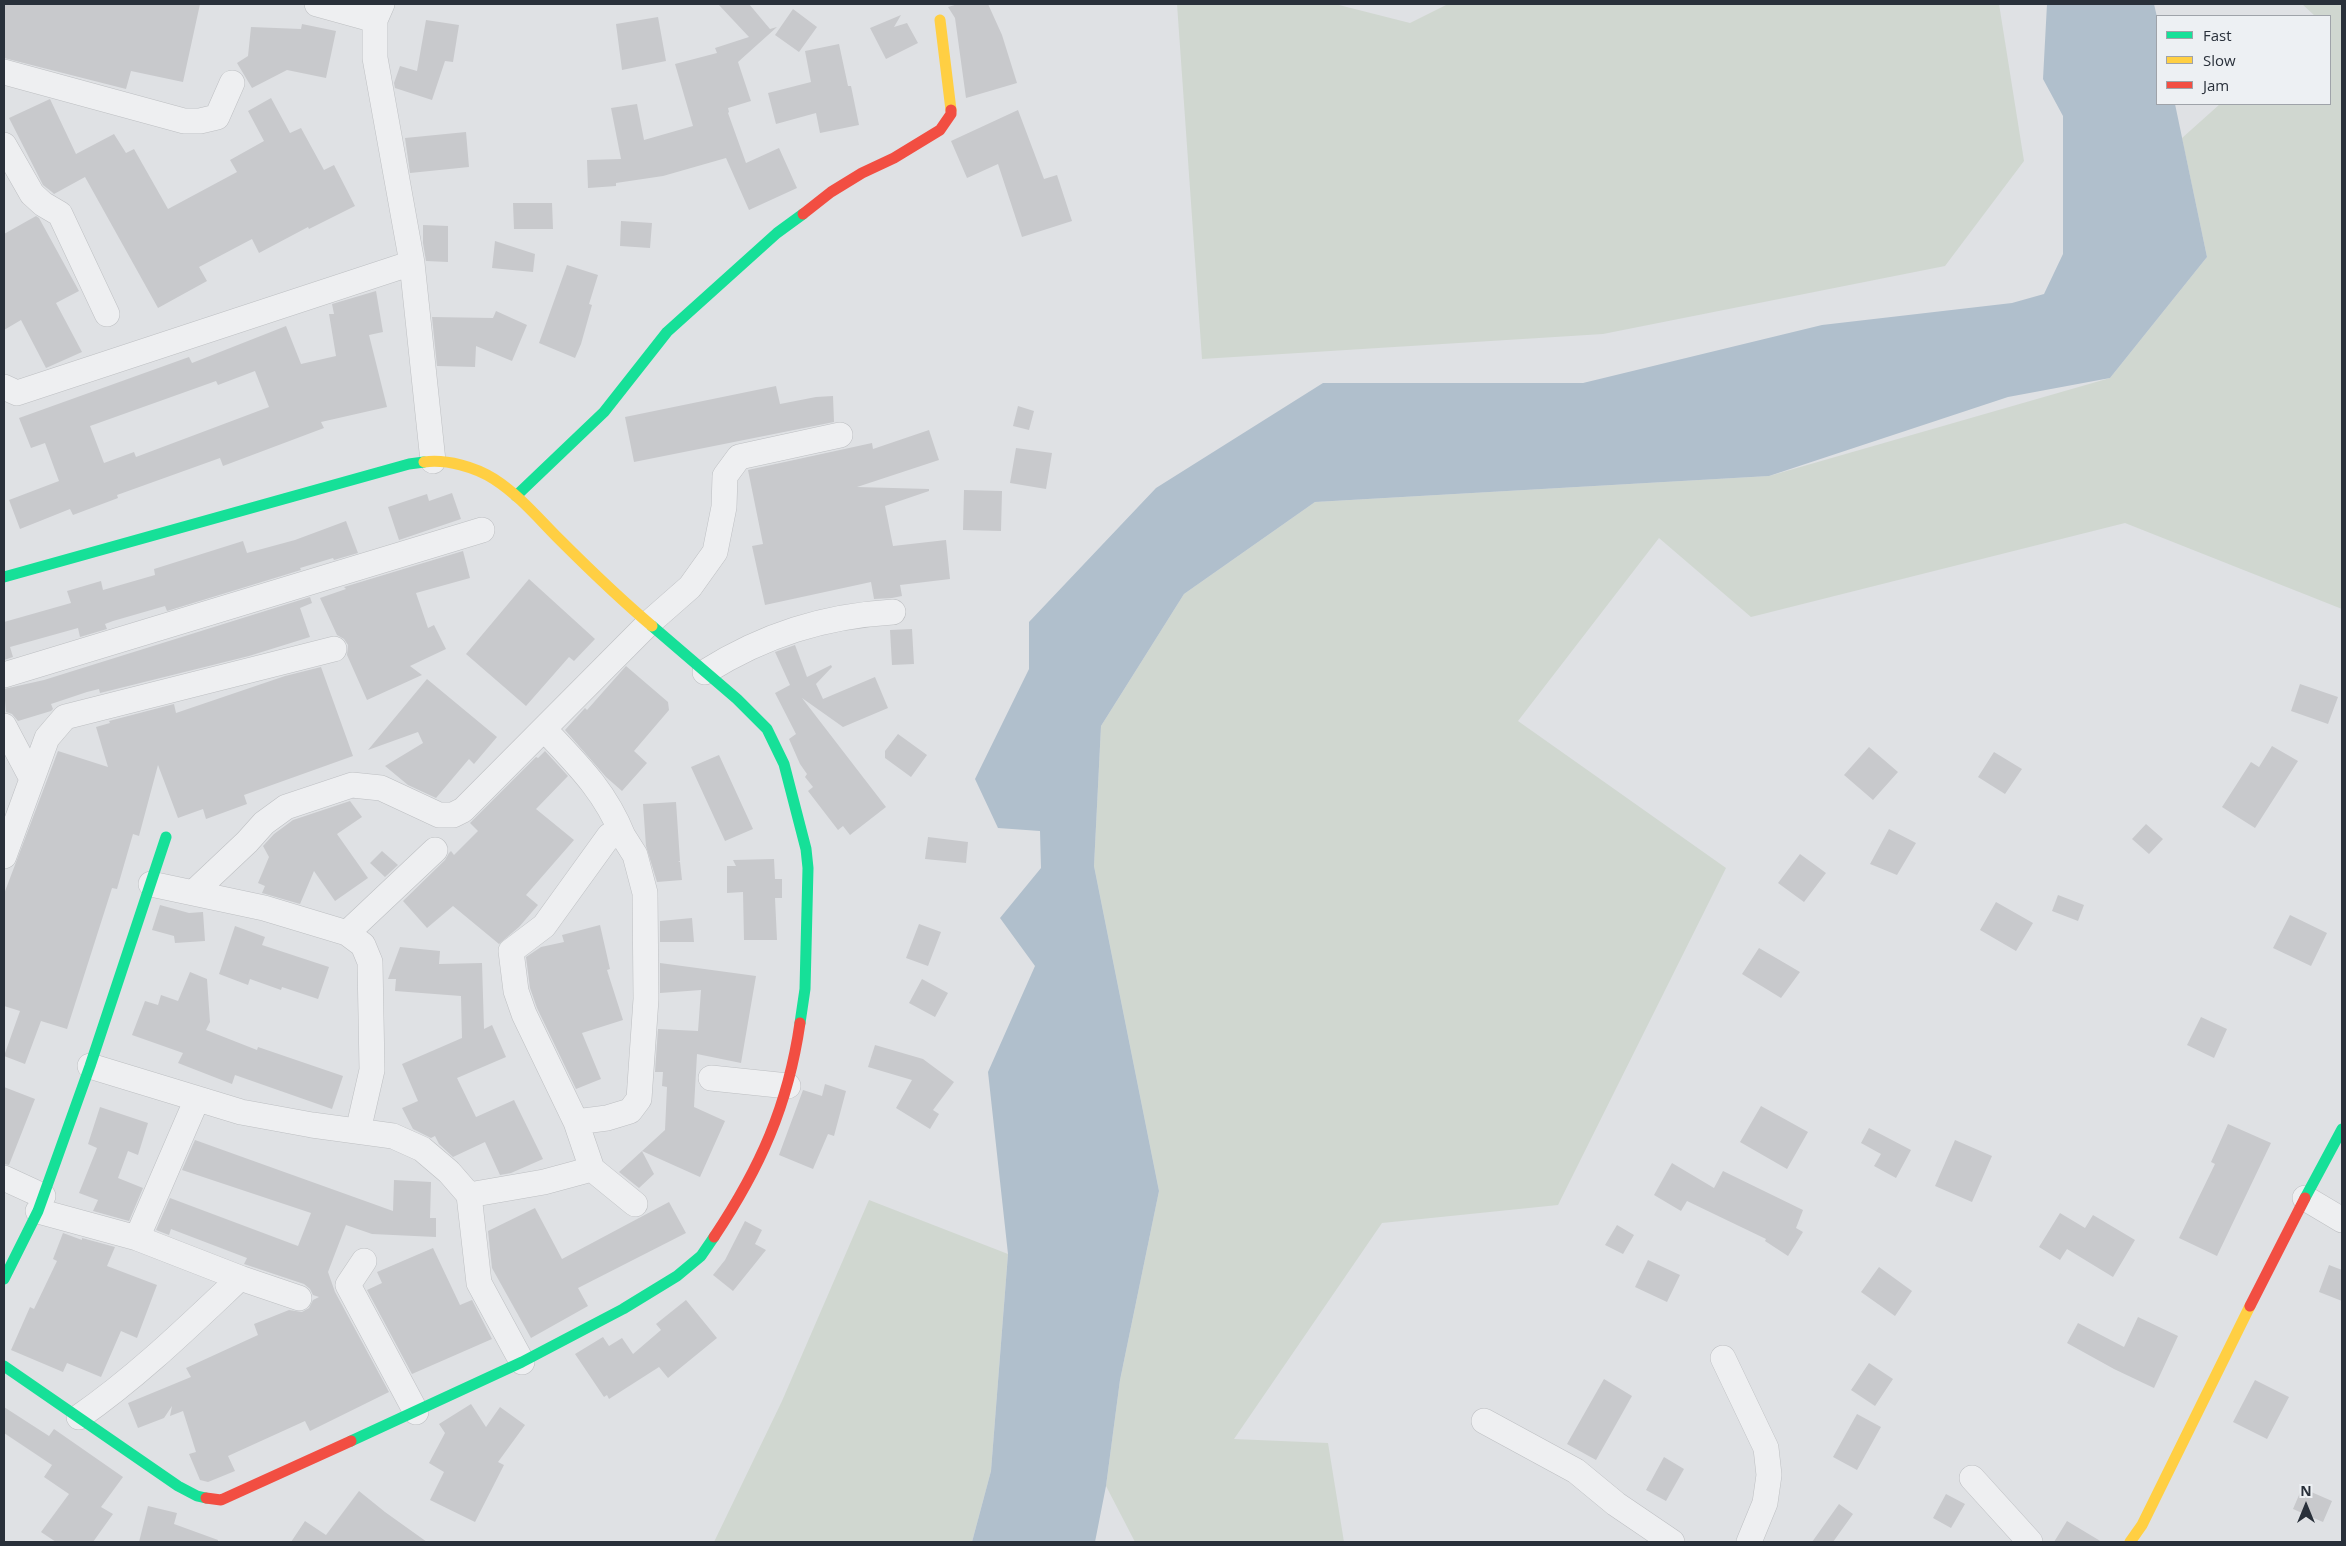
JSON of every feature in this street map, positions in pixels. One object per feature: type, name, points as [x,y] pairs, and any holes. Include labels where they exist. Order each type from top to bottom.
[{"type":"street","points":[[317,4],[379,12],[376,58],[412,263],[433,461]]},
{"type":"street","points":[[516,496],[604,412],[667,332],[777,233],[831,192],[862,173],[894,158],[940,130],[951,114],[940,20]]},
{"type":"street","points":[[4,72],[184,121],[200,121],[217,117],[232,83]]},
{"type":"street","points":[[4,145],[32,194],[43,204],[60,214],[107,314]]},
{"type":"street","points":[[4,387],[17,393],[412,263]]},
{"type":"street","points":[[194,892],[247,842],[264,823],[286,807],[352,785],[381,788],[439,815],[453,814],[463,810],[649,623],[690,587],[715,552],[724,507],[725,476],[739,457],[840,435]]},
{"type":"street","points":[[4,577],[409,464],[433,461],[472,468],[494,478],[516,496],[608,588],[737,698],[767,729],[784,764],[806,849],[808,919],[805,988],[797,1044],[788,1086],[762,1156],[742,1195],[701,1256],[677,1276],[623,1309],[522,1362],[221,1500],[197,1496],[178,1486],[4,1366]]},
{"type":"street","points":[[4,675],[482,530]]},
{"type":"street","points":[[705,672],[729,657],[779,634],[855,614],[893,612]]},
{"type":"street","points":[[4,856],[47,738],[65,718],[334,649]]},
{"type":"street","points":[[4,726],[32,779]]},
{"type":"street","points":[[544,729],[594,782],[613,812],[623,836],[635,855],[645,893],[646,1000],[639,1099],[630,1111],[607,1118],[576,1122]]},
{"type":"street","points":[[623,836],[609,836],[544,926],[511,951],[516,992],[524,1014],[576,1122],[592,1169],[635,1204]]},
{"type":"street","points":[[4,1279],[41,1204],[90,1066],[166,837]]},
{"type":"street","points":[[347,933],[435,850]]},
{"type":"street","points":[[151,884],[264,908],[347,933],[363,945],[370,962],[372,1070],[358,1131]]},
{"type":"street","points":[[90,1066],[241,1112],[281,1120],[393,1136],[422,1149],[449,1172],[469,1195],[480,1283],[522,1362]]},
{"type":"street","points":[[711,1078],[788,1086]]},
{"type":"street","points":[[137,1238],[197,1099]]},
{"type":"street","points":[[2130,1542],[2142,1526],[2305,1198],[2342,1129]]},
{"type":"street","points":[[469,1195],[544,1182],[592,1169]]},
{"type":"street","points":[[4,1178],[41,1204],[299,1298]]},
{"type":"street","points":[[2305,1198],[2342,1220]]},
{"type":"street","points":[[364,1261],[348,1285],[416,1412]]},
{"type":"street","points":[[79,1417],[115,1392],[150,1363],[240,1278]]},
{"type":"street","points":[[1723,1358],[1766,1448],[1769,1475],[1765,1503],[1749,1542]]},
{"type":"street","points":[[1484,1421],[1576,1471],[1616,1504],[1672,1542]]},
{"type":"street","points":[[1972,1478],[2030,1542]]},
{"type":"shaded area","points":[[1177,4],[1335,4],[1410,23],[1448,4],[1999,4],[2024,161],[1945,266],[1603,334],[1202,359]]},
{"type":"shaded area","points":[[2302,4],[2342,4],[2342,609],[2125,523],[1751,617],[1659,538],[1518,721],[1726,868],[1558,1205],[1382,1223],[1234,1439],[1328,1443],[1344,1542],[1135,1542],[1106,1486],[1120,1380],[1159,1191],[1094,866],[1101,726],[1184,594],[1315,502],[1769,476],[2110,378],[2207,257],[2182,138],[2219,105],[2331,105],[2331,15],[2314,15]]},
{"type":"shaded area","points":[[869,1200],[1008,1254],[991,1471],[972,1542],[714,1542],[782,1401]]},
{"type":"water","points":[[2047,4],[2154,4],[2157,15],[2156,105],[2175,105],[2207,257],[2110,378],[2008,397],[1769,476],[1315,502],[1184,594],[1101,726],[1094,866],[1159,1191],[1120,1380],[1106,1486],[1095,1542],[972,1542],[991,1471],[1008,1254],[988,1072],[1035,966],[1000,918],[1041,868],[1040,831],[998,828],[975,779],[1029,669],[1029,622],[1156,488],[1323,383],[1583,383],[1822,325],[2012,303],[2044,294],[2063,254],[2063,116],[2043,79]]},
{"type":"building","points":[[4,4],[200,4],[183,82],[131,71],[126,89],[4,58]]},
{"type":"building","points":[[718,4],[749,4],[770,29],[777,27],[738,62],[751,101],[728,108],[728,113],[746,163],[779,148],[797,188],[749,210],[726,158],[663,176],[616,183],[616,186],[588,188],[587,160],[621,159],[611,108],[637,104],[644,140],[693,126],[675,64],[717,53],[715,48],[749,37]]},
{"type":"building","points":[[958,4],[988,4],[1002,35],[1017,83],[966,98],[955,18],[948,7]]},
{"type":"building","points":[[793,9],[817,27],[799,52],[775,35]]},
{"type":"building","points":[[901,15],[894,27],[907,23],[918,43],[886,59],[870,28]]},
{"type":"building","points":[[658,17],[666,61],[622,70],[616,24]]},
{"type":"building","points":[[426,20],[459,25],[453,62],[445,61],[432,100],[395,88],[394,83],[400,66],[417,71]]},
{"type":"building","points":[[302,24],[336,31],[326,78],[287,70],[252,88],[237,63],[248,56],[251,27],[301,29]]},
{"type":"building","points":[[839,44],[848,86],[851,86],[859,125],[820,133],[816,113],[776,124],[768,93],[811,82],[805,51]]},
{"type":"building","points":[[271,98],[290,133],[301,128],[324,170],[334,165],[355,206],[309,229],[308,227],[259,253],[252,239],[199,267],[207,281],[158,308],[85,177],[54,194],[43,185],[9,118],[50,99],[76,154],[114,134],[126,153],[134,149],[168,209],[237,172],[230,160],[264,141],[248,111]]},
{"type":"building","points":[[1018,110],[1044,179],[1057,175],[1072,221],[1022,237],[998,164],[967,178],[951,141]]},
{"type":"building","points":[[466,132],[469,167],[410,173],[405,138]]},
{"type":"building","points":[[513,203],[552,203],[553,229],[514,229]]},
{"type":"building","points":[[36,216],[39,218],[79,291],[56,303],[82,352],[46,368],[21,320],[4,330],[4,234]]},
{"type":"building","points":[[621,221],[652,223],[650,248],[620,246]]},
{"type":"building","points":[[423,225],[448,226],[448,262],[426,261]]},
{"type":"building","points":[[495,241],[535,254],[533,272],[492,268]]},
{"type":"building","points":[[567,265],[598,275],[589,304],[592,305],[575,358],[539,343]]},
{"type":"building","points":[[376,291],[383,332],[369,335],[387,407],[321,422],[324,428],[223,466],[220,458],[117,495],[118,498],[73,515],[70,509],[20,529],[9,500],[59,481],[45,443],[31,448],[19,418],[189,357],[192,363],[286,326],[301,364],[336,356],[329,314],[334,314],[332,304]],"holes":[[[255,371],[269,407],[136,457],[134,452],[104,463],[90,426],[216,381],[218,385]]]},
{"type":"building","points":[[496,311],[527,325],[512,361],[476,346],[475,367],[437,366],[432,317],[493,318]]},
{"type":"building","points":[[776,386],[780,404],[816,397],[833,396],[834,422],[634,462],[625,417]]},
{"type":"building","points":[[1018,406],[1034,411],[1029,430],[1013,426]]},
{"type":"building","points":[[929,430],[939,460],[857,487],[929,489],[929,491],[885,506],[893,546],[946,540],[950,579],[900,585],[902,596],[892,598],[874,599],[871,582],[765,605],[752,546],[763,544],[748,470],[872,443],[873,449]]},
{"type":"building","points":[[1016,448],[1052,453],[1046,489],[1010,483]]},
{"type":"building","points":[[964,490],[1002,491],[1001,531],[963,530]]},
{"type":"building","points":[[452,493],[461,519],[399,540],[388,507],[427,494],[429,501]]},
{"type":"building","points":[[346,521],[358,553],[300,568],[301,570],[167,611],[165,606],[113,621],[105,624],[107,629],[80,637],[78,628],[10,647],[13,657],[4,660],[4,622],[71,603],[67,591],[101,581],[103,590],[155,575],[154,569],[243,541],[247,553],[295,540]]},
{"type":"building","points":[[463,551],[470,578],[416,593],[428,628],[434,625],[446,649],[410,666],[422,675],[367,700],[347,655],[348,645],[344,639],[337,635],[320,598],[346,589],[344,587]]},
{"type":"building","points":[[529,579],[595,639],[574,661],[569,657],[526,706],[466,654]]},
{"type":"building","points":[[310,597],[312,603],[300,608],[310,637],[249,656],[100,693],[99,689],[87,692],[51,704],[53,709],[51,711],[18,721],[12,714],[6,712],[4,689],[44,680]]},
{"type":"building","points":[[912,629],[914,664],[892,665],[890,630]]},
{"type":"building","points":[[795,645],[807,677],[831,665],[832,667],[816,684],[823,699],[875,677],[888,708],[843,727],[802,698],[886,807],[850,835],[843,826],[838,830],[808,791],[813,787],[805,777],[807,774],[800,764],[789,739],[796,734],[775,693],[790,685],[775,652]]},
{"type":"building","points":[[626,666],[668,702],[669,710],[634,751],[647,763],[622,791],[606,777],[565,730],[585,708],[587,710]]},
{"type":"building","points":[[321,667],[353,756],[244,795],[247,804],[206,819],[203,809],[178,818],[158,765],[139,836],[133,834],[117,889],[112,888],[67,1029],[41,1021],[25,1064],[4,1056],[20,1011],[4,1006],[4,894],[58,751],[108,767],[96,727],[110,723],[109,721],[174,704],[176,713],[285,676]]},
{"type":"building","points":[[427,679],[497,737],[474,764],[469,759],[436,798],[408,785],[385,766],[423,743],[418,732],[368,750]]},
{"type":"building","points":[[2300,684],[2338,697],[2328,724],[2291,711]]},
{"type":"building","points":[[898,734],[927,755],[911,777],[885,758],[885,751]]},
{"type":"building","points":[[2272,746],[2298,761],[2255,828],[2222,807],[2251,762],[2259,767]]},
{"type":"building","points":[[1869,747],[1898,772],[1873,800],[1844,775]]},
{"type":"building","points":[[545,751],[568,776],[536,809],[574,840],[526,895],[538,905],[519,927],[499,944],[453,906],[427,928],[403,901],[445,860],[451,851],[454,855],[478,831],[470,823],[536,757],[538,758]]},
{"type":"building","points":[[1994,752],[2022,769],[2005,794],[1978,777]]},
{"type":"building","points":[[719,755],[753,829],[725,841],[691,767]]},
{"type":"building","points":[[350,801],[362,817],[337,834],[368,878],[335,901],[314,871],[300,904],[262,893],[265,886],[258,883],[269,857],[263,846],[274,834],[293,820]]},
{"type":"building","points":[[676,802],[680,861],[678,862],[680,862],[682,880],[657,882],[646,846],[643,804]]},
{"type":"building","points":[[2146,824],[2163,839],[2149,854],[2132,839]]},
{"type":"building","points":[[1889,829],[1916,843],[1897,875],[1870,864]]},
{"type":"building","points":[[928,837],[968,842],[966,863],[925,859]]},
{"type":"building","points":[[382,851],[398,865],[385,877],[370,863]]},
{"type":"building","points":[[1800,854],[1826,873],[1804,902],[1778,883]]},
{"type":"building","points":[[774,859],[775,879],[782,879],[782,898],[775,898],[777,940],[744,940],[743,892],[727,893],[727,866],[736,866],[733,860]]},
{"type":"building","points":[[2058,895],[2084,905],[2078,921],[2052,911]]},
{"type":"building","points":[[1996,902],[2033,923],[2016,951],[1980,930]]},
{"type":"building","points":[[160,905],[189,913],[203,912],[205,941],[175,943],[174,936],[152,930]]},
{"type":"building","points":[[2290,915],[2327,933],[2311,966],[2273,948]]},
{"type":"building","points":[[692,918],[694,942],[660,942],[660,921]]},
{"type":"building","points":[[919,924],[941,932],[928,966],[906,958]]},
{"type":"building","points":[[600,925],[610,969],[607,970],[623,1020],[582,1033],[601,1079],[576,1089],[537,1008],[530,988],[526,957],[541,947],[564,942],[562,935]]},
{"type":"building","points":[[235,926],[265,937],[262,945],[329,967],[318,999],[282,987],[281,990],[250,979],[248,985],[219,974]]},
{"type":"building","points":[[400,947],[440,951],[439,964],[482,963],[484,1029],[492,1025],[506,1057],[457,1078],[476,1117],[514,1100],[543,1159],[511,1173],[500,1175],[485,1142],[453,1157],[439,1144],[435,1136],[431,1138],[413,1129],[402,1108],[418,1101],[402,1064],[462,1038],[461,996],[395,991],[396,979],[388,979]]},
{"type":"building","points":[[1759,948],[1800,972],[1781,998],[1742,974]]},
{"type":"building","points":[[660,963],[756,976],[741,1063],[697,1054],[694,1107],[725,1121],[700,1177],[642,1151],[665,1130],[667,1087],[662,1086],[663,1072],[655,1072],[658,1029],[698,1031],[701,990],[660,993]]},
{"type":"building","points":[[190,972],[207,979],[210,1022],[206,1030],[257,1050],[258,1047],[343,1076],[332,1109],[235,1075],[232,1084],[178,1063],[183,1053],[132,1035],[145,1001],[158,1005],[161,995],[178,1001]]},
{"type":"building","points":[[922,979],[948,993],[935,1017],[909,1003]]},
{"type":"building","points":[[2201,1017],[2227,1029],[2214,1058],[2187,1045]]},
{"type":"building","points":[[875,1045],[923,1059],[954,1082],[933,1110],[939,1114],[930,1129],[896,1108],[912,1080],[868,1067]]},
{"type":"building","points":[[825,1084],[846,1091],[834,1136],[828,1134],[813,1169],[779,1155],[803,1090],[822,1096]]},
{"type":"building","points":[[4,1087],[35,1099],[9,1165],[4,1164]]},
{"type":"building","points":[[1761,1106],[1808,1132],[1787,1169],[1740,1142]]},
{"type":"building","points":[[100,1107],[148,1123],[138,1155],[128,1151],[118,1178],[143,1188],[129,1221],[93,1211],[98,1200],[79,1193],[97,1148],[88,1144]]},
{"type":"building","points":[[2228,1124],[2271,1143],[2217,1256],[2179,1238],[2215,1164],[2211,1162]]},
{"type":"building","points":[[1869,1128],[1911,1150],[1896,1178],[1874,1166],[1881,1154],[1861,1143]]},
{"type":"building","points":[[195,1140],[393,1211],[394,1180],[431,1182],[430,1218],[436,1218],[436,1237],[372,1234],[346,1225],[328,1272],[335,1292],[389,1392],[310,1431],[305,1421],[228,1456],[235,1471],[208,1482],[200,1480],[189,1454],[196,1452],[183,1411],[170,1416],[172,1406],[164,1418],[138,1428],[128,1403],[191,1377],[186,1368],[258,1335],[254,1324],[289,1310],[302,1312],[309,1308],[313,1300],[319,1297],[313,1295],[304,1284],[244,1264],[247,1258],[171,1229],[169,1235],[156,1230],[170,1198],[298,1246],[311,1213],[182,1170]]},
{"type":"building","points":[[1955,1140],[1992,1156],[1972,1202],[1935,1186]]},
{"type":"building","points":[[642,1151],[654,1174],[639,1188],[619,1172]]},
{"type":"building","points":[[1672,1163],[1714,1188],[1723,1171],[1803,1210],[1796,1228],[1803,1232],[1788,1256],[1765,1241],[1766,1239],[1687,1201],[1681,1211],[1654,1195]]},
{"type":"building","points":[[669,1202],[686,1233],[578,1288],[588,1306],[531,1338],[492,1268],[488,1231],[535,1208],[562,1259]]},
{"type":"building","points":[[2060,1213],[2085,1228],[2093,1215],[2135,1240],[2113,1277],[2067,1249],[2060,1260],[2039,1247]]},
{"type":"building","points":[[745,1221],[762,1230],[755,1244],[766,1250],[733,1291],[713,1275],[725,1260]]},
{"type":"building","points":[[1617,1225],[1634,1235],[1623,1254],[1605,1245]]},
{"type":"building","points":[[63,1233],[82,1240],[82,1238],[115,1247],[107,1266],[157,1285],[137,1338],[121,1331],[101,1377],[67,1363],[63,1372],[11,1350],[30,1307],[34,1309],[57,1261],[53,1259]]},
{"type":"building","points":[[433,1248],[460,1305],[472,1300],[492,1339],[412,1374],[367,1290],[382,1283],[377,1272]]},
{"type":"building","points":[[1648,1260],[1680,1275],[1667,1302],[1635,1287]]},
{"type":"building","points":[[2329,1265],[2342,1270],[2342,1301],[2319,1292]]},
{"type":"building","points":[[1879,1267],[1912,1291],[1895,1316],[1861,1292]]},
{"type":"building","points":[[686,1300],[717,1338],[668,1378],[659,1367],[609,1399],[607,1395],[604,1397],[575,1354],[603,1337],[609,1346],[622,1338],[633,1354],[661,1330],[656,1324]]},
{"type":"building","points":[[2138,1317],[2178,1336],[2154,1388],[2114,1369],[2067,1343],[2078,1323],[2124,1347]]},
{"type":"building","points":[[1869,1363],[1893,1379],[1875,1406],[1851,1390]]},
{"type":"building","points":[[1604,1379],[1632,1396],[1596,1460],[1567,1444]]},
{"type":"building","points":[[2255,1380],[2289,1397],[2267,1439],[2233,1422]]},
{"type":"building","points":[[471,1404],[486,1427],[500,1407],[525,1425],[498,1462],[504,1465],[475,1522],[430,1500],[444,1472],[429,1463],[445,1433],[439,1424]]},
{"type":"building","points":[[4,1407],[49,1436],[54,1429],[123,1477],[101,1507],[113,1514],[93,1542],[56,1542],[41,1532],[69,1494],[44,1477],[52,1465],[4,1433]]},
{"type":"building","points":[[1857,1414],[1881,1427],[1857,1470],[1833,1457]]},
{"type":"building","points":[[1664,1457],[1684,1469],[1666,1501],[1646,1490]]},
{"type":"building","points":[[2302,1488],[2332,1501],[2323,1522],[2293,1509]]},
{"type":"building","points":[[359,1491],[427,1542],[291,1542],[305,1521],[326,1535]]},
{"type":"building","points":[[1946,1494],[1965,1504],[1951,1528],[1933,1518]]},
{"type":"building","points":[[1839,1504],[1853,1514],[1833,1542],[1812,1542]]},
{"type":"building","points":[[148,1506],[177,1513],[174,1524],[218,1540],[218,1542],[139,1542]]},
{"type":"building","points":[[2067,1521],[2102,1542],[2054,1542]]},
{"type":"traffic: fast","points":[[516,496],[604,412],[667,332],[777,233],[803,214]]},
{"type":"traffic: fast","points":[[4,577],[409,464],[424,462]]},
{"type":"traffic: fast","points":[[652,626],[737,699],[767,729],[784,764],[806,849],[808,868],[805,989],[800,1023]]},
{"type":"traffic: fast","points":[[4,1279],[38,1211],[90,1066],[166,837]]},
{"type":"traffic: fast","points":[[2305,1198],[2342,1129]]},
{"type":"traffic: fast","points":[[351,1441],[522,1362],[623,1309],[677,1276],[701,1256],[714,1237]]},
{"type":"traffic: fast","points":[[4,1366],[178,1486],[197,1496],[206,1498]]},
{"type":"traffic: slow","points":[[940,20],[951,110]]},
{"type":"traffic: slow","points":[[424,462],[433,461],[460,465],[486,475],[503,485],[604,583],[652,626]]},
{"type":"traffic: slow","points":[[2130,1542],[2142,1525],[2250,1306]]},
{"type":"traffic: jam","points":[[803,214],[831,192],[862,173],[894,158],[940,130],[951,114],[951,110]]},
{"type":"traffic: jam","points":[[714,1237],[745,1186],[770,1135],[788,1082],[800,1023]]},
{"type":"traffic: jam","points":[[2250,1306],[2305,1198]]},
{"type":"traffic: jam","points":[[206,1498],[221,1500],[351,1441]]}]
